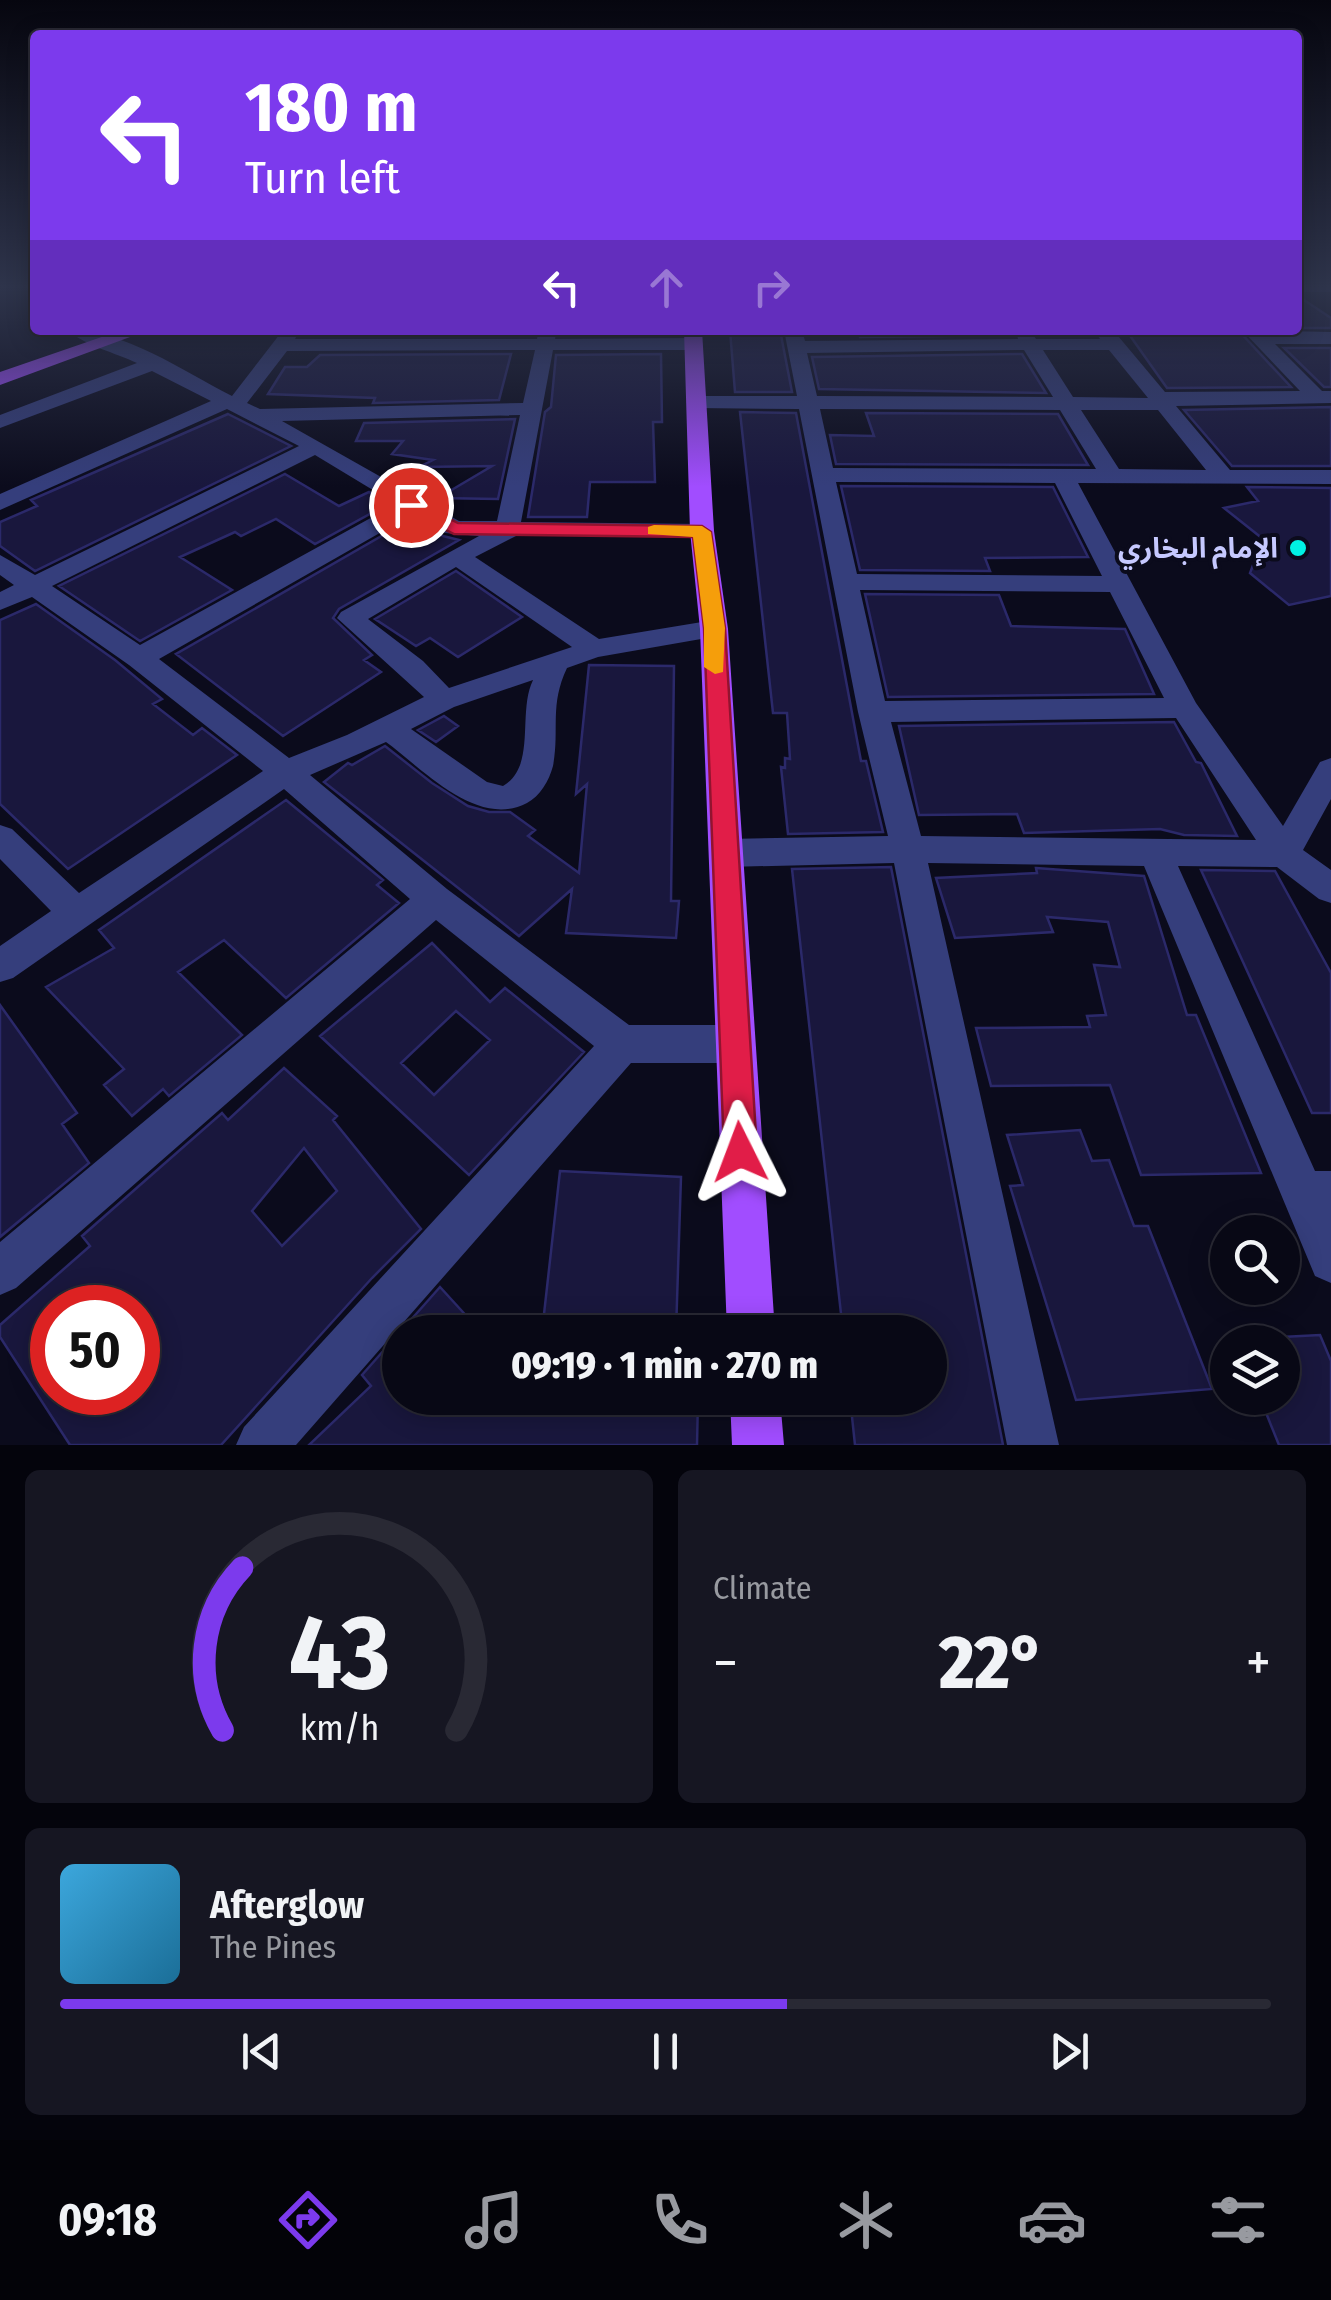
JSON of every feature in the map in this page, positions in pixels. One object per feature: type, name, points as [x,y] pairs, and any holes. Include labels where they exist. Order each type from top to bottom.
[{"type":"main road","points":[[0,379],[53,352]]},
{"type":"main road","points":[[694,352],[702,532],[714,628],[750,1315]]},
{"type":"main road","points":[[756,1415],[758,1445]]},
{"type":"street","points":[[138,352],[316,446],[454,528],[702,532]]},
{"type":"street","points":[[0,503],[232,402],[274,352]]},
{"type":"street","points":[[507,531],[543,352]]},
{"type":"street","points":[[797,352],[874,712],[908,849],[1033,1445]]},
{"type":"street","points":[[1035,352],[1113,478]]},
{"type":"street","points":[[1123,352],[1224,478]]},
{"type":"street","points":[[1275,352],[1324,397]]},
{"type":"street","points":[[0,422],[154,363]]},
{"type":"street","points":[[696,402],[1324,397]]},
{"type":"street","points":[[258,415],[534,408]]},
{"type":"street","points":[[0,602],[316,446]]},
{"type":"street","points":[[825,475],[1331,477]]},
{"type":"street","points":[[1063,476],[1184,708],[1284,854],[1331,889]]},
{"type":"street","points":[[139,658],[411,505]]},
{"type":"street","points":[[444,700],[413,668],[350,618],[507,531]]},
{"type":"street","points":[[457,556],[594,649]]},
{"type":"street","points":[[0,563],[139,658],[285,772],[435,899],[622,1044],[734,1044]]},
{"type":"street","points":[[849,582],[1120,584]]},
{"type":"street","points":[[0,966],[285,772],[444,700],[594,649],[714,628]]},
{"type":"street","points":[[388,728],[476,792],[488,798],[511,797],[530,783],[536,771],[540,698],[556,662]]},
{"type":"street","points":[[874,712],[1184,708]]},
{"type":"street","points":[[1284,854],[1331,770]]},
{"type":"street","points":[[0,838],[76,914]]},
{"type":"street","points":[[727,853],[908,849],[1284,854]]},
{"type":"street","points":[[1156,852],[1316,1194],[1331,1260]]},
{"type":"street","points":[[0,1272],[435,899]]},
{"type":"street","points":[[262,1445],[622,1044]]},
{"type":"building","points":[[732,352],[784,352],[792,392],[735,392]]},
{"type":"building","points":[[1142,352],[1259,352],[1291,387],[1167,388]]},
{"type":"building","points":[[1289,352],[1331,352],[1331,387],[1324,387]]},
{"type":"building","points":[[511,354],[499,400],[373,403],[375,398],[268,394],[285,367],[307,367],[320,355]]},
{"type":"building","points":[[661,354],[662,422],[653,422],[655,482],[590,482],[587,517],[528,517],[545,412],[551,407],[556,355]]},
{"type":"building","points":[[1022,354],[1046,393],[819,389],[812,357]]},
{"type":"building","points":[[1331,407],[1331,466],[1232,466],[1184,410]]},
{"type":"building","points":[[740,412],[796,413],[861,761],[866,761],[883,832],[788,834],[781,767],[785,768],[785,758],[790,759],[787,713],[773,713]]},
{"type":"building","points":[[866,413],[1058,414],[1088,465],[836,464],[830,435],[874,436]]},
{"type":"building","points":[[228,414],[291,446],[35,571],[0,546],[0,522],[37,506],[31,500]]},
{"type":"building","points":[[515,419],[498,499],[438,498],[492,466],[419,467],[433,460],[392,454],[403,441],[356,441],[364,423]]},
{"type":"building","points":[[285,474],[339,506],[369,492],[388,504],[315,544],[276,519],[241,536],[235,532],[180,557],[232,590],[140,641],[59,586]]},
{"type":"building","points":[[841,486],[1053,487],[1088,557],[985,558],[990,571],[860,570]]},
{"type":"building","name":"الإمام البخاري","points":[[1247,487],[1331,488],[1331,596],[1289,605],[1250,573],[1263,539],[1224,508],[1258,501]]},
{"type":"building","points":[[413,518],[443,536],[459,540],[339,609],[333,618],[372,655],[364,660],[381,672],[283,736],[176,654]]},
{"type":"building","points":[[456,571],[522,617],[458,657],[430,638],[416,646],[375,619]]},
{"type":"building","points":[[865,594],[999,595],[1011,626],[1125,629],[1154,694],[888,697]]},
{"type":"building","points":[[36,604],[162,699],[153,704],[193,735],[202,728],[237,755],[68,869],[0,804],[0,620]]},
{"type":"building","points":[[589,665],[674,666],[671,901],[679,901],[676,938],[566,933],[572,889],[519,936],[324,782],[348,763],[352,765],[385,746],[468,806],[510,812],[535,830],[528,836],[579,873],[587,784],[576,794]]},
{"type":"building","points":[[444,716],[458,726],[436,742],[418,730]]},
{"type":"building","points":[[1174,722],[1196,762],[1201,763],[1237,836],[1184,835],[1160,829],[1024,833],[1017,814],[919,815],[899,726]]},
{"type":"building","points":[[286,800],[383,880],[377,885],[399,903],[286,998],[224,940],[178,972],[242,1035],[169,1096],[163,1089],[132,1116],[104,1085],[124,1069],[46,987],[114,948],[99,930]]},
{"type":"building","points":[[891,867],[1003,1445],[855,1445],[852,1415],[947,1415],[947,1315],[841,1315],[792,869]]},
{"type":"building","points":[[1036,868],[1144,876],[1187,1015],[1196,1015],[1261,1173],[1141,1175],[1110,1085],[991,1086],[976,1028],[1090,1027],[1087,1016],[1106,1015],[1094,965],[1120,967],[1108,922],[1047,917],[1053,932],[955,938],[936,878],[1037,873]]},
{"type":"building","points":[[1201,870],[1275,871],[1331,973],[1331,1113],[1312,1113]]},
{"type":"building","points":[[432,943],[490,1002],[505,988],[584,1052],[469,1175],[320,1036]],"holes":[[[456,1011],[490,1040],[434,1095],[401,1063]]]},
{"type":"building","points":[[0,1005],[77,1113],[62,1124],[89,1163],[0,1237]]},
{"type":"building","points":[[284,1068],[337,1116],[333,1120],[421,1229],[221,1445],[70,1445],[51,1415],[160,1415],[160,1285],[46,1285],[90,1246],[82,1236],[222,1113],[228,1120]],"holes":[[[304,1148],[337,1191],[282,1246],[252,1211]]]},
{"type":"building","points":[[1080,1130],[1092,1161],[1109,1160],[1134,1226],[1148,1226],[1210,1389],[1076,1400],[1010,1186],[1023,1185],[1007,1135]]},
{"type":"building","points":[[560,1171],[681,1177],[677,1315],[544,1315]]},
{"type":"building","points":[[440,1287],[466,1315],[415,1315]]},
{"type":"building","points":[[30,1299],[30,1383],[0,1337],[0,1325]]},
{"type":"building","points":[[1320,1335],[1331,1361],[1331,1445],[1279,1445],[1267,1415],[1300,1415],[1300,1336]]},
{"type":"building","points":[[382,1352],[382,1415],[698,1415],[697,1445],[309,1445],[371,1386],[362,1375]]},
{"type":"slow traffic","points":[[654,531],[702,532],[715,667]]},
{"type":"place","name":"الإمام البخاري","points":[[1298,548]]},
{"type":"route","points":[[411,505],[454,528],[702,532],[714,628],[740,1152]]}]
